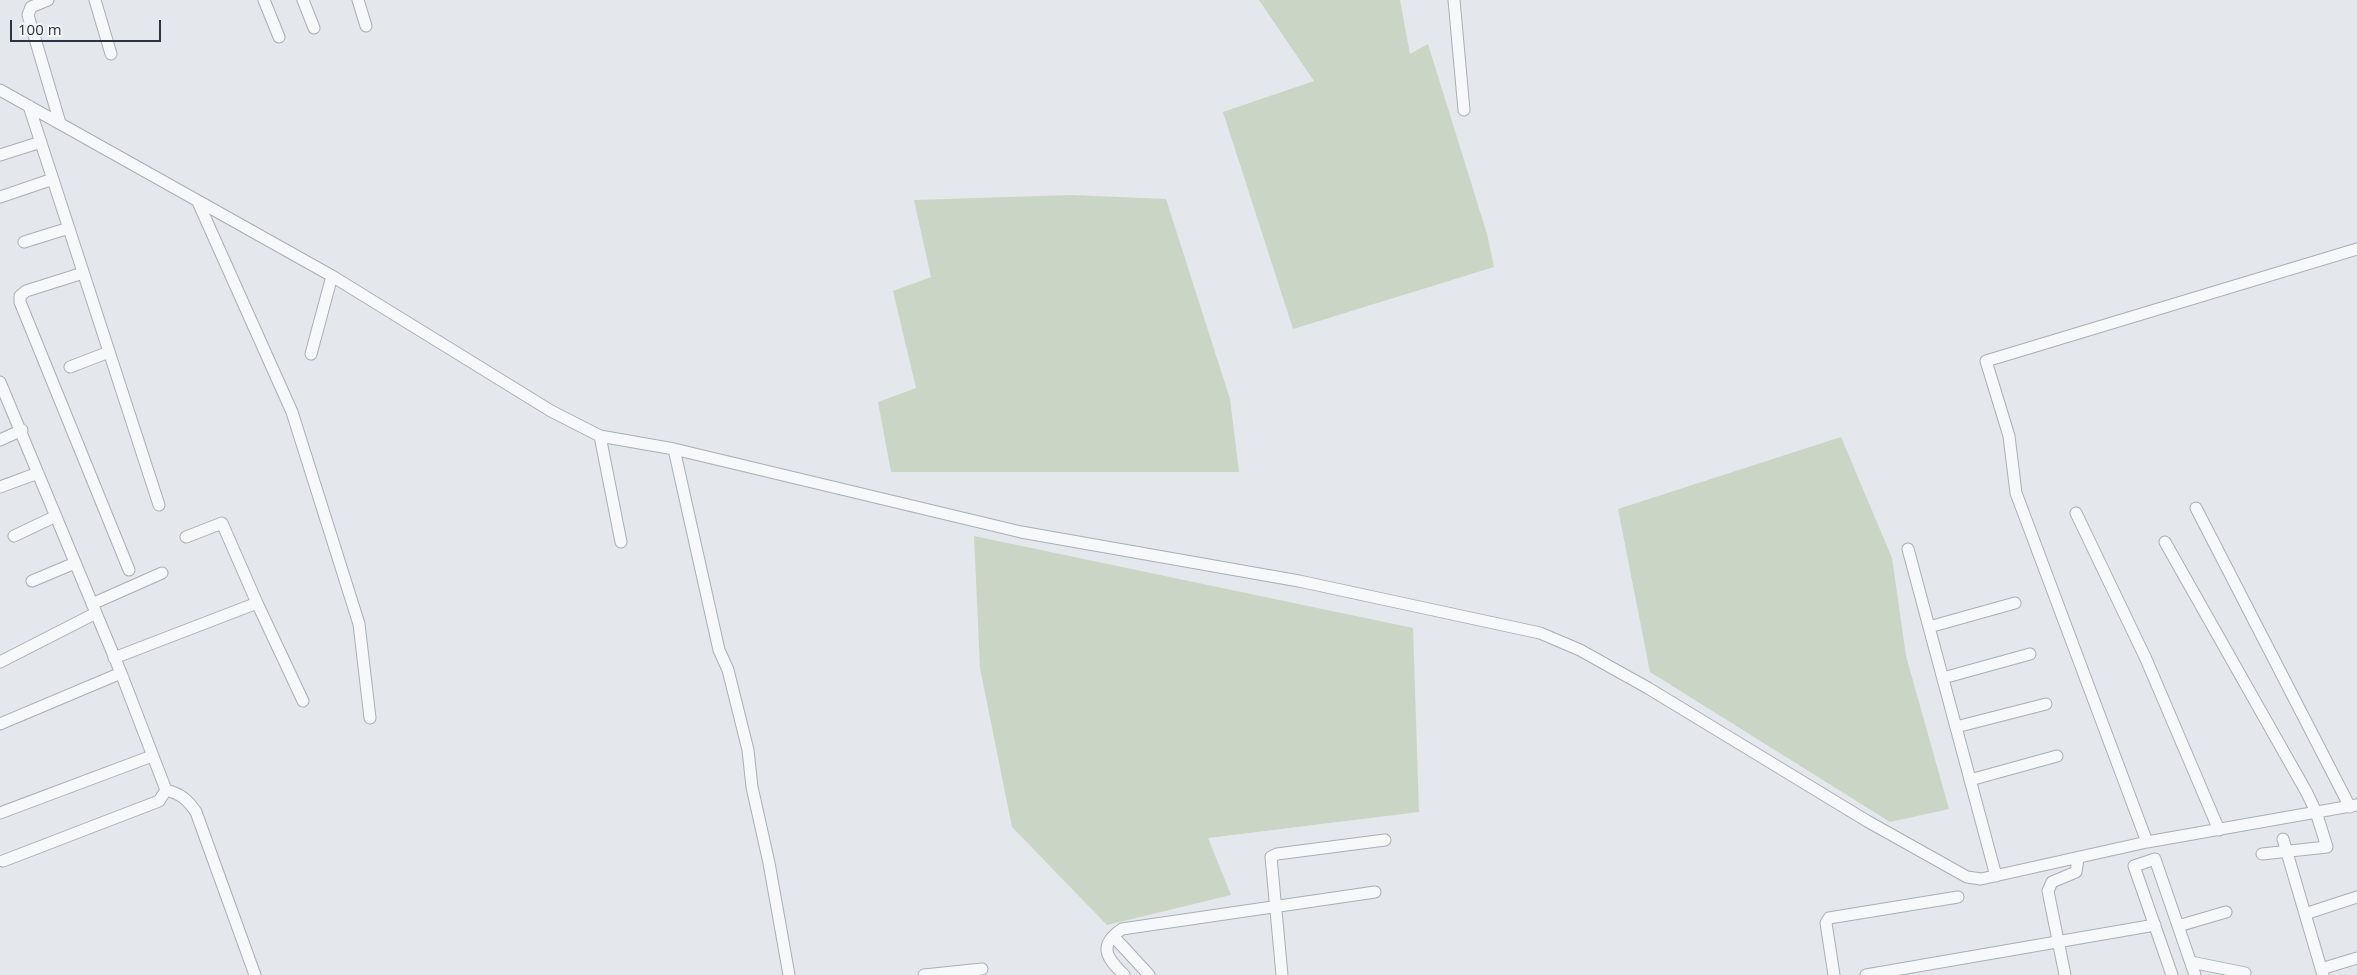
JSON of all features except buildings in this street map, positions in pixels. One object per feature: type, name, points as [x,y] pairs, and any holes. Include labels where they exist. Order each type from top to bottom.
[{"type":"street","points":[[48,0],[31,7],[28,15],[60,123]]},
{"type":"street","points":[[95,0],[110,54]]},
{"type":"street","points":[[264,0],[279,36]]},
{"type":"street","points":[[303,0],[314,28]]},
{"type":"street","points":[[358,0],[366,26]]},
{"type":"street","points":[[1454,0],[1464,110]]},
{"type":"street","points":[[0,90],[332,276],[551,412],[600,436],[674,449],[1021,532],[1299,581],[1540,633],[1580,650],[1648,688],[1953,870],[1971,878],[1996,876],[2147,842],[2354,806],[2196,508]]},
{"type":"street","points":[[29,106],[159,505]]},
{"type":"street","points":[[0,155],[41,142]]},
{"type":"street","points":[[0,196],[53,179]]},
{"type":"street","points":[[198,202],[292,412],[359,624],[370,718]]},
{"type":"street","points":[[24,242],[69,228]]},
{"type":"street","points":[[2147,842],[2016,493],[2009,436],[1986,361],[2357,249]]},
{"type":"street","points":[[83,273],[26,291],[20,296],[20,302],[129,570]]},
{"type":"street","points":[[311,354],[332,276]]},
{"type":"street","points":[[70,367],[109,352]]},
{"type":"street","points":[[0,382],[22,430],[121,673],[166,790],[181,795],[189,801],[196,812],[255,975]]},
{"type":"street","points":[[0,440],[22,430]]},
{"type":"street","points":[[600,436],[621,542]]},
{"type":"street","points":[[674,449],[718,650],[728,670],[748,750],[752,787],[769,864],[789,975]]},
{"type":"street","points":[[0,488],[38,473]]},
{"type":"street","points":[[2076,513],[2146,659],[2219,830]]},
{"type":"street","points":[[14,536],[56,516]]},
{"type":"street","points":[[186,537],[222,523],[303,701]]},
{"type":"street","points":[[2165,542],[2316,812],[2326,847],[2262,854]]},
{"type":"street","points":[[1908,549],[1996,876]]},
{"type":"street","points":[[32,581],[75,563]]},
{"type":"street","points":[[0,662],[94,608],[162,573]]},
{"type":"street","points":[[114,658],[257,602]]},
{"type":"street","points":[[1929,627],[2015,603]]},
{"type":"street","points":[[1942,678],[2030,654]]},
{"type":"street","points":[[0,724],[121,673]]},
{"type":"street","points":[[1956,727],[2046,704]]},
{"type":"street","points":[[0,814],[152,756]]},
{"type":"street","points":[[1970,780],[2057,756]]},
{"type":"street","points":[[3,861],[159,801],[166,790]]},
{"type":"street","points":[[2283,839],[2322,972],[2357,958]]},
{"type":"street","points":[[1282,975],[1284,973],[1270,860],[1274,855],[1385,840]]},
{"type":"street","points":[[2065,975],[2048,891],[2049,885],[2054,880],[2076,872],[2078,859]]},
{"type":"street","points":[[2172,975],[2134,866],[2155,859],[2195,975]]},
{"type":"street","points":[[1124,975],[1108,958],[1106,950],[1107,944],[1122,929],[1375,892]]},
{"type":"street","points":[[1834,975],[1826,923],[1829,918],[1958,897]]},
{"type":"street","points":[[2305,914],[2357,897]]},
{"type":"street","points":[[2178,926],[2226,912]]},
{"type":"street","points":[[1866,975],[2155,925]]},
{"type":"street","points":[[1114,937],[1149,975]]},
{"type":"street","points":[[2191,962],[2245,973]]},
{"type":"street","points":[[924,975],[982,969]]},
{"type":"green space","points":[[1259,0],[1400,0],[1410,54],[1428,44],[1487,234],[1494,267],[1293,329],[1223,112],[1314,81]]},
{"type":"green space","points":[[1071,195],[1166,199],[1230,399],[1239,472],[891,472],[878,402],[916,388],[893,291],[931,277],[914,200]]},
{"type":"green space","points":[[1841,437],[1892,558],[1906,656],[1949,809],[1890,822],[1650,672],[1618,509]]},
{"type":"green space","points":[[974,536],[1413,628],[1419,812],[1208,838],[1231,895],[1107,925],[1012,827],[980,668]]}]
